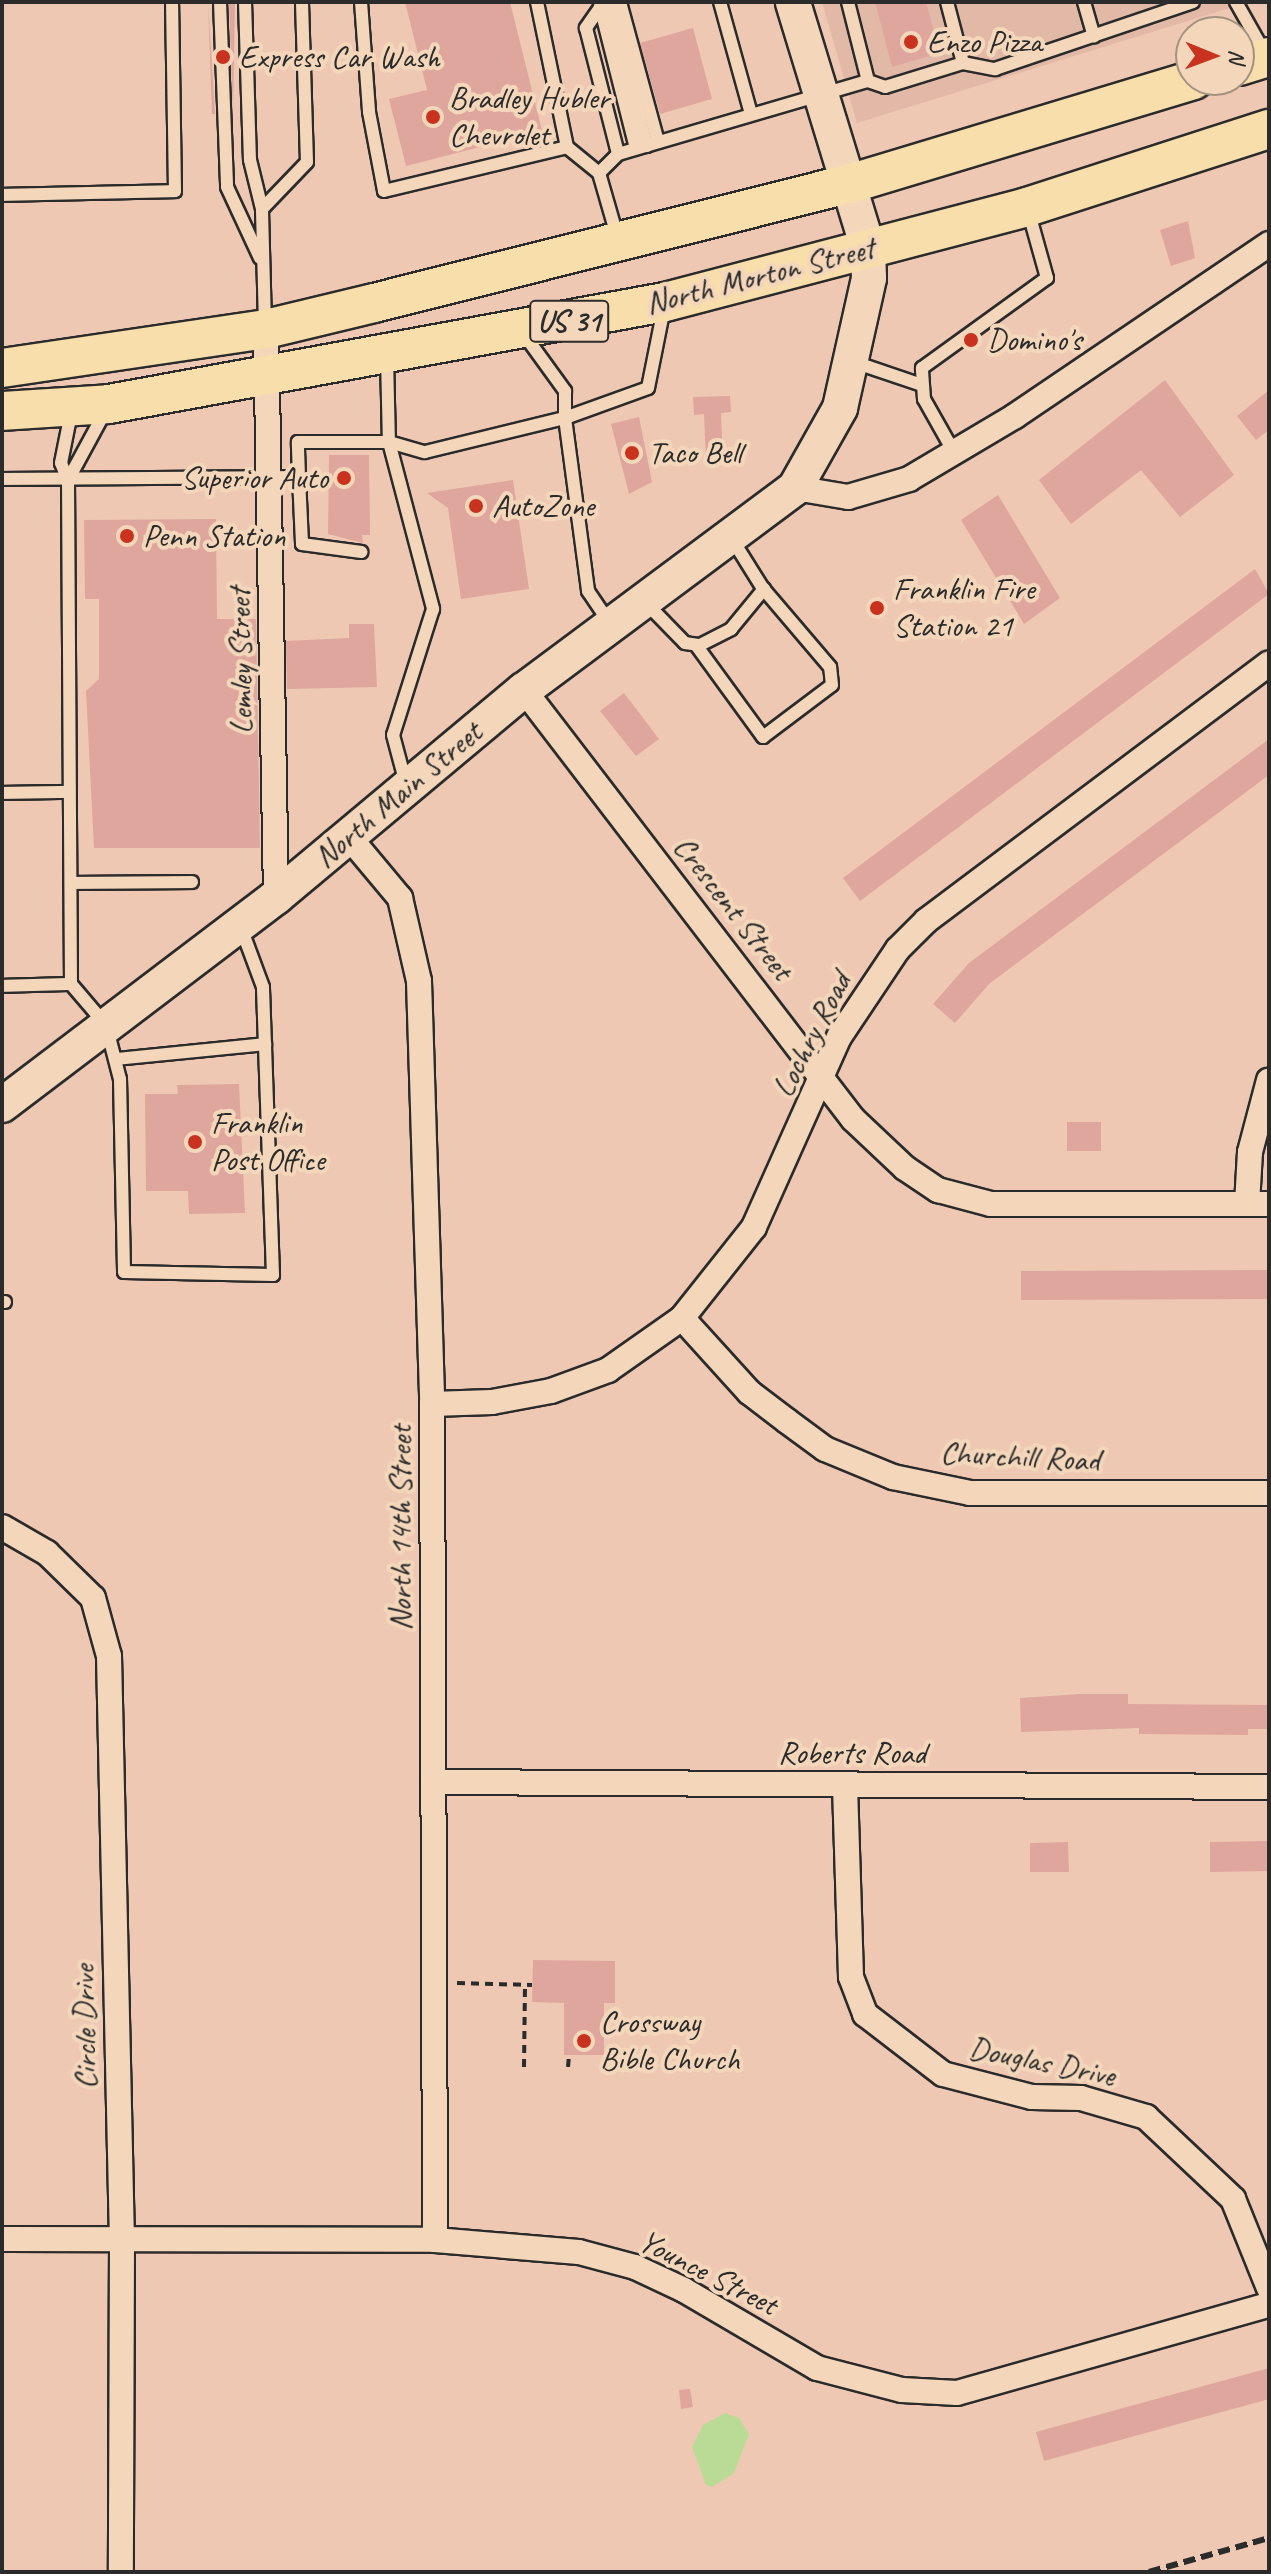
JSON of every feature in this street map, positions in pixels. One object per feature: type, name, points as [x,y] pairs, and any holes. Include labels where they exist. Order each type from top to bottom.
[{"type":"main road","name":"North Morton Street","points":[[2,368],[266,329],[849,184],[1175,86]]},
{"type":"main road","name":"North Morton Street","points":[[2,411],[91,405],[267,378],[665,302],[1027,207],[1269,129]]},
{"type":"main road","points":[[91,405],[89,383],[158,361],[169,343]]},
{"type":"street","name":"North Main Street","points":[[2,1105],[240,926],[524,690],[732,539],[795,488],[840,408],[854,362],[865,307],[868,248],[793,2]]},
{"type":"street","points":[[795,488],[819,496],[869,493],[955,454],[1269,244]]},
{"type":"street","name":"Lemley Street","points":[[266,329],[276,897]]},
{"type":"street","name":"Lochry Road","points":[[432,1404],[492,1402],[551,1391],[608,1370],[682,1318],[754,1227],[825,1079],[839,1037],[872,986],[926,921],[1269,663]]},
{"type":"street","name":"Crescent Street","points":[[524,690],[853,1119],[905,1168],[963,1199],[1014,1205],[1258,1204]]},
{"type":"street","name":"North 14th Street","points":[[349,837],[400,898],[419,981],[432,1404],[435,2240]]},
{"type":"street","points":[[1258,1204],[1250,1152],[1269,1080]]},
{"type":"street","name":"Churchill Road","points":[[682,1318],[749,1392],[787,1421],[825,1449],[893,1477],[970,1493],[1269,1493]]},
{"type":"street","name":"Circle Drive","points":[[2,1527],[47,1553],[93,1598],[109,1656],[122,2242],[121,2572]]},
{"type":"street","name":"Roberts Road","points":[[434,1782],[1269,1787]]},
{"type":"street","name":"Douglas Drive","points":[[845,1786],[851,1977],[865,2014],[943,2074],[1032,2097],[1081,2098],[1146,2117],[1233,2199],[1269,2288]]},
{"type":"street","name":"Younce Street","points":[[2,2239],[122,2242],[435,2240],[525,2244],[635,2267],[817,2368],[902,2390],[957,2393],[1269,2305]]},
{"type":"lane","points":[[2,195],[175,191],[172,2]]},
{"type":"lane","points":[[220,2],[227,187],[262,261]]},
{"type":"lane","points":[[245,2],[250,160],[262,209],[266,329]]},
{"type":"lane","points":[[262,209],[307,162],[302,2]]},
{"type":"lane","points":[[361,2],[369,112],[384,191],[567,147]]},
{"type":"lane","points":[[537,2],[567,147],[599,173],[619,242]]},
{"type":"lane","points":[[620,2],[647,146]]},
{"type":"lane","points":[[720,2],[751,114]]},
{"type":"lane","points":[[848,2],[868,81]]},
{"type":"lane","points":[[947,2],[963,63]]},
{"type":"lane","points":[[1084,2],[1094,37]]},
{"type":"lane","points":[[599,173],[618,154],[819,94],[868,81],[885,87],[963,63],[995,69],[1193,2]]},
{"type":"lane","points":[[1236,2],[1261,60]]},
{"type":"lane","points":[[604,3],[647,146]]},
{"type":"lane","points":[[604,3],[586,28],[618,154]]},
{"type":"lane","points":[[919,384],[930,357],[1047,278],[1027,207]]},
{"type":"lane","points":[[361,552],[302,544],[298,442],[389,442],[425,452],[565,418],[648,388],[665,302]]},
{"type":"lane","points":[[521,331],[565,391],[565,418],[588,591],[611,626]]},
{"type":"lane","points":[[387,357],[389,442],[433,609],[393,735],[407,786]]},
{"type":"lane","points":[[854,362],[919,384],[955,454]]},
{"type":"lane","points":[[68,480],[61,463],[91,405]]},
{"type":"lane","points":[[91,405],[68,480],[71,984],[106,1025],[116,1059],[124,1272],[273,1275],[263,987],[240,926]]},
{"type":"lane","points":[[2,479],[299,477]]},
{"type":"lane","points":[[696,645],[755,732],[771,735],[832,685],[834,675],[764,589],[732,539]]},
{"type":"lane","points":[[646,603],[685,643],[696,645],[731,629],[764,589]]},
{"type":"lane","points":[[2,793],[69,792]]},
{"type":"lane","points":[[71,883],[192,882]]},
{"type":"lane","points":[[2,986],[71,984]]},
{"type":"lane","points":[[116,1059],[265,1044]]},
{"type":"path","points":[[434,1983],[532,1985]]},
{"type":"path","points":[[524,2067],[525,1985]]},
{"type":"path","points":[[568,2067],[569,2055]]},
{"type":"shaded area","points":[[822,2],[1249,2],[1204,16],[1175,16],[1175,25],[857,123]]},
{"type":"green space","points":[[725,2413],[739,2418],[749,2434],[734,2473],[712,2487],[706,2485],[692,2447],[703,2425]]},
{"type":"building","points":[[208,2],[215,114],[212,114]]},
{"type":"building","points":[[229,2],[235,2],[233,113]]},
{"type":"building","points":[[405,2],[510,2],[542,131],[406,166],[389,99],[427,90]]},
{"type":"building","name":"Enzo Pizza","points":[[875,2],[926,2],[940,53],[892,67]]},
{"type":"building","points":[[693,28],[712,99],[660,114],[640,43]]},
{"type":"building","points":[[1188,221],[1195,258],[1171,266],[1160,230]]},
{"type":"building","points":[[1165,380],[1234,475],[1180,517],[1141,470],[1071,524],[1039,480]]},
{"type":"building","points":[[1269,390],[1269,430],[1256,440],[1237,416]]},
{"type":"building","points":[[730,396],[731,412],[721,413],[723,459],[706,460],[704,414],[694,415],[693,397]]},
{"type":"building","name":"Taco Bell","points":[[639,417],[652,482],[629,494],[611,424]]},
{"type":"building","points":[[329,455],[369,455],[370,535],[362,535],[363,543],[328,534]]},
{"type":"building","points":[[513,480],[529,589],[461,599],[448,508],[427,493]]},
{"type":"building","points":[[998,495],[1060,598],[1024,624],[961,520]]},
{"type":"building","points":[[216,519],[217,619],[256,619],[260,848],[94,848],[86,691],[99,679],[99,599],[85,599],[84,520]]},
{"type":"building","points":[[1255,569],[1269,594],[860,901],[843,878]]},
{"type":"building","points":[[349,624],[374,624],[377,687],[287,689],[286,641],[349,638]]},
{"type":"building","points":[[624,693],[659,739],[636,756],[600,711]]},
{"type":"building","points":[[1269,739],[1269,775],[989,984],[955,1023],[933,1004],[969,963]]},
{"type":"building","name":"Franklin Post Office","points":[[239,1084],[245,1213],[189,1214],[188,1191],[146,1191],[145,1094],[178,1094],[177,1085]]},
{"type":"building","points":[[1067,1122],[1101,1122],[1101,1151],[1067,1151]]},
{"type":"building","points":[[1269,1270],[1269,1299],[1021,1300],[1021,1271]]},
{"type":"building","points":[[1128,1694],[1128,1704],[1269,1705],[1269,1729],[1248,1729],[1248,1735],[1139,1734],[1139,1728],[1021,1732],[1020,1698]]},
{"type":"building","points":[[1269,1841],[1269,1871],[1210,1872],[1210,1842]]},
{"type":"building","points":[[1068,1842],[1069,1872],[1030,1872],[1030,1843]]},
{"type":"building","points":[[533,1960],[615,1961],[615,2003],[604,2003],[604,2055],[564,2055],[564,2003],[532,2002]]},
{"type":"building","points":[[1269,2368],[1269,2399],[1044,2461],[1036,2432]]},
{"type":"building","points":[[690,2389],[693,2407],[681,2409],[679,2390]]},
{"type":"railway","points":[[1149,2572],[1269,2538]]},
{"type":"place","name":"Enzo Pizza","points":[[911,42]]},
{"type":"place","name":"Express Car Wash","points":[[223,57]]},
{"type":"place","name":"Bradley Hubler Chevrolet","points":[[433,117]]},
{"type":"place","name":"Domino's","points":[[971,340]]},
{"type":"place","name":"Taco Bell","points":[[632,453]]},
{"type":"place","name":"Superior Auto","points":[[344,478]]},
{"type":"place","name":"AutoZone","points":[[476,506]]},
{"type":"place","name":"Penn Station","points":[[127,536]]},
{"type":"place","name":"Franklin Fire Station 21","points":[[877,608]]},
{"type":"place","name":"Franklin Post Office","points":[[195,1142]]},
{"type":"place","name":"Crossway Bible Church","points":[[584,2041]]}]
